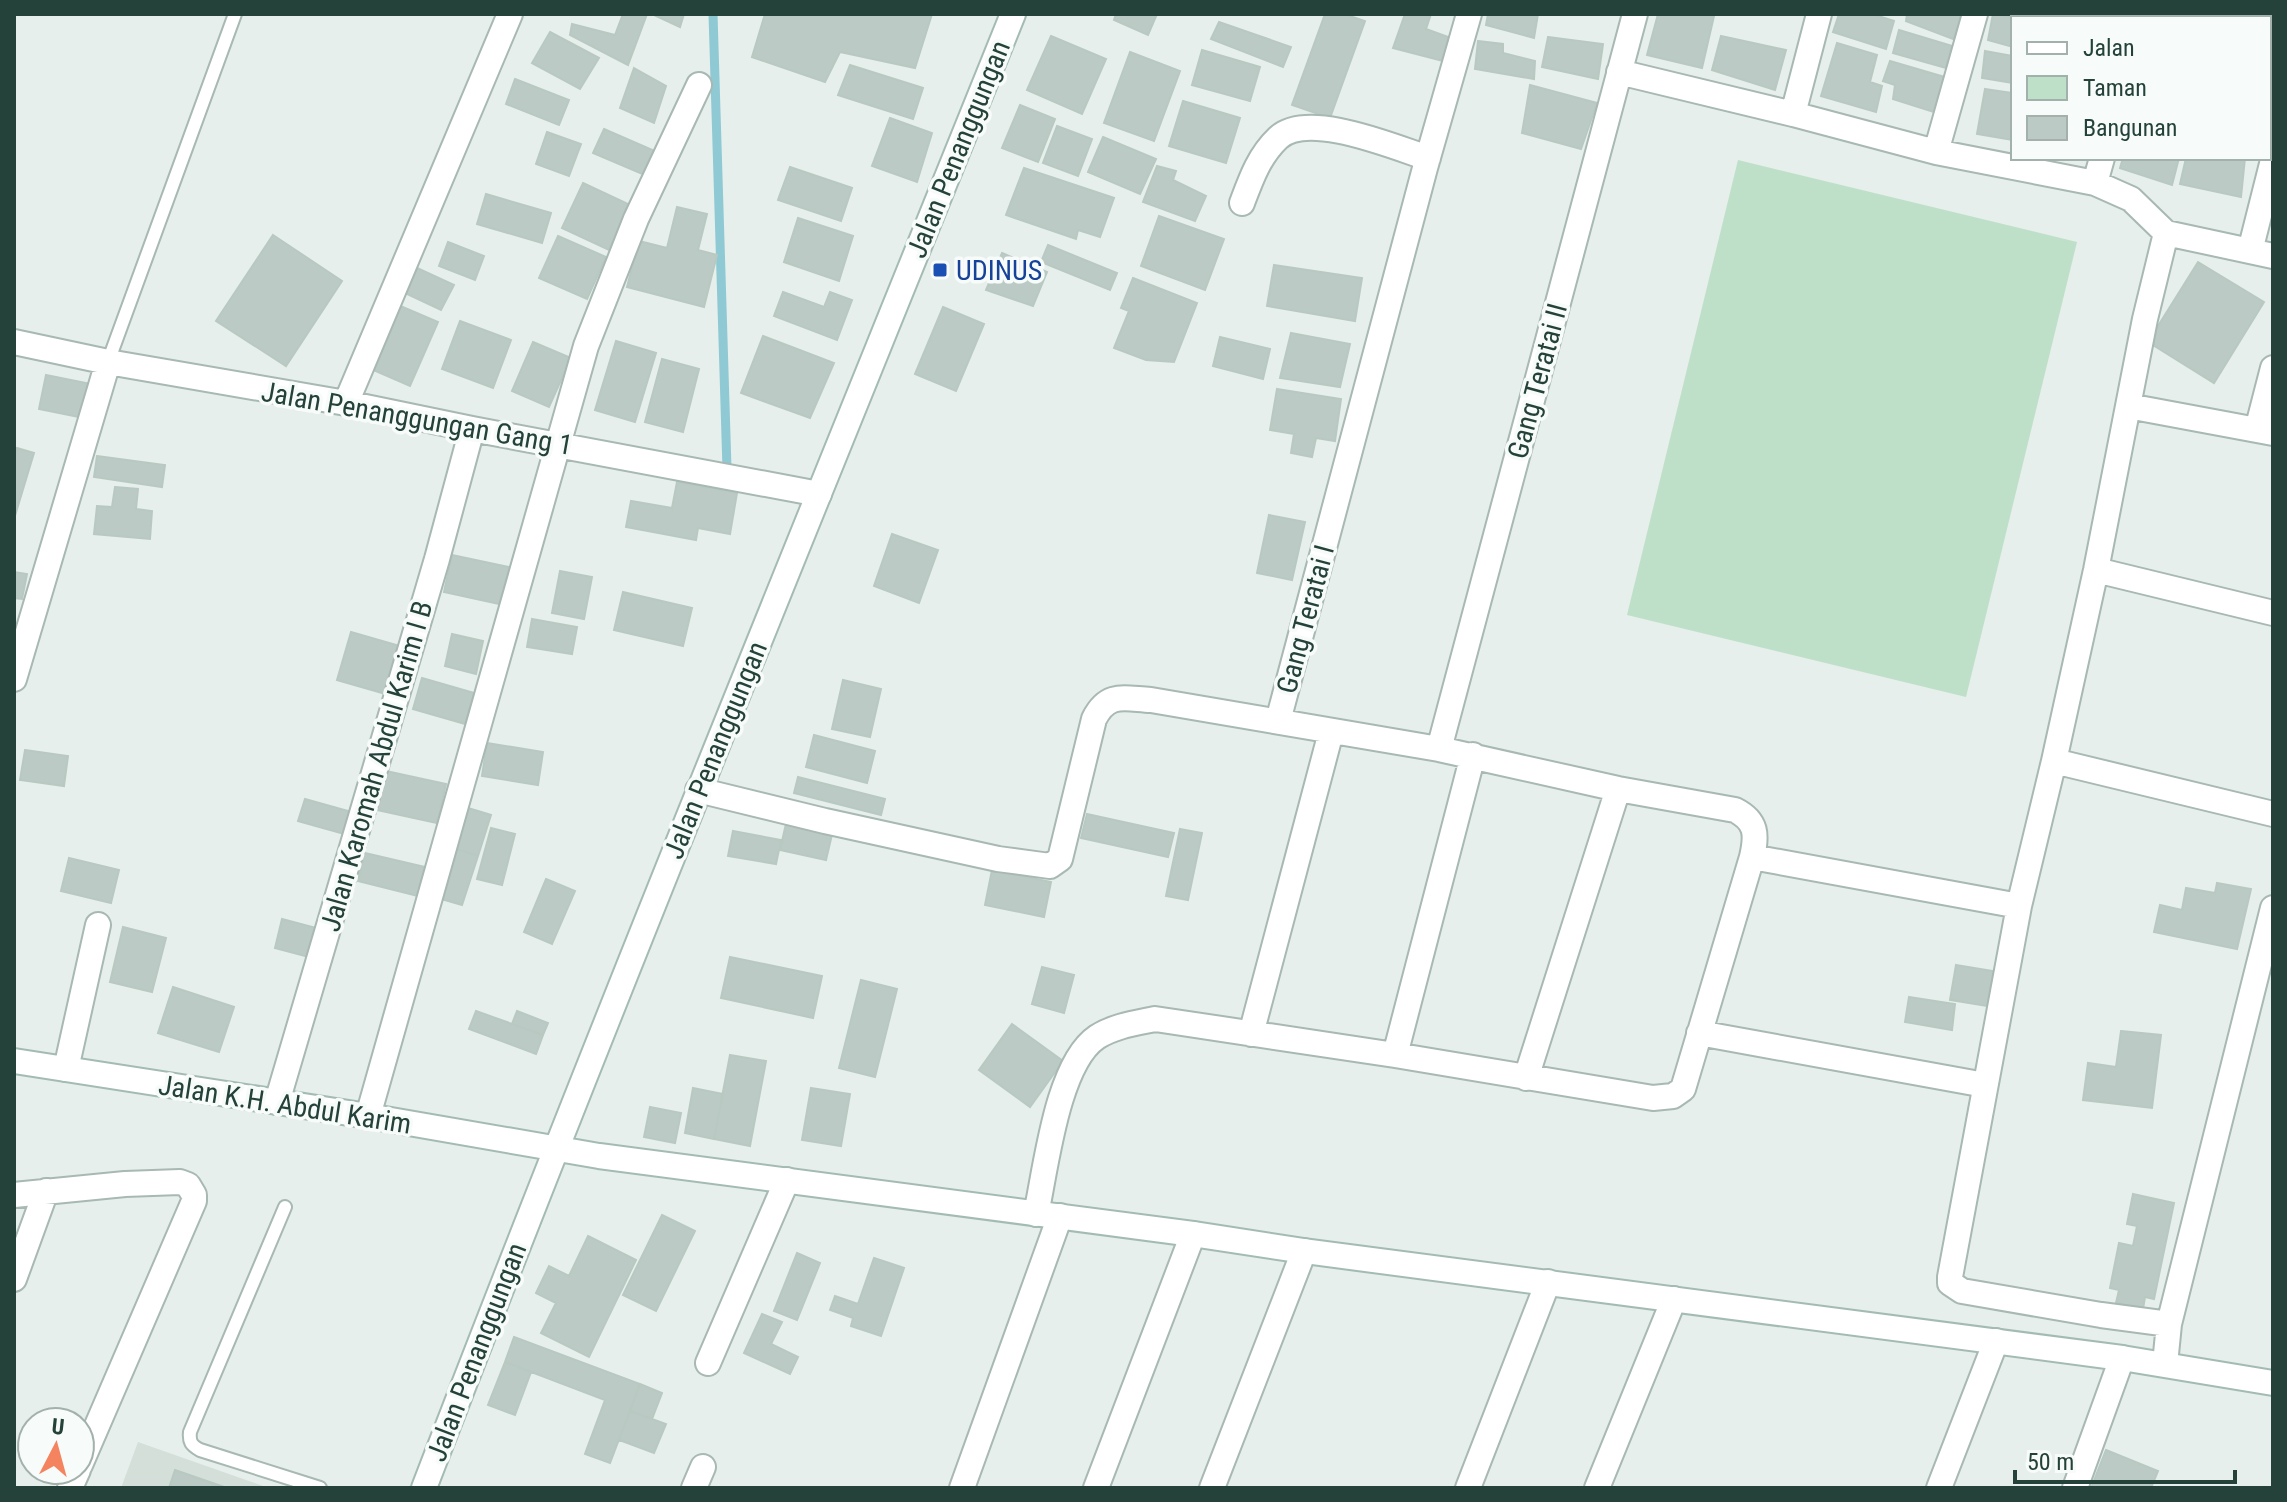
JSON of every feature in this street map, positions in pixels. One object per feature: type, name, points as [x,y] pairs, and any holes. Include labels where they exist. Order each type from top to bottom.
[{"type":"street","points":[[346,403],[510,14]]},
{"type":"street","name":"Jalan Penanggungan","points":[[424,1488],[698,790],[1013,14]]},
{"type":"street","name":"Gang Teratai I","points":[[698,790],[998,859],[1050,866],[1060,859],[1094,719],[1100,706],[1108,700],[1151,700],[1278,721],[1469,14]]},
{"type":"street","name":"Gang Teratai II","points":[[1439,749],[1635,14]]},
{"type":"street","points":[[1793,114],[1819,14]]},
{"type":"street","points":[[1936,152],[1975,14]]},
{"type":"street","points":[[1619,72],[1936,152],[2095,183],[2131,199],[2166,233],[2262,253],[2273,160]]},
{"type":"street","points":[[368,1116],[586,346],[636,219],[699,85]]},
{"type":"street","points":[[1242,203],[1256,165],[1279,136],[1293,129],[1311,126],[1342,131],[1428,158]]},
{"type":"street","points":[[2095,183],[2101,160]]},
{"type":"street","points":[[2166,233],[2096,570],[2019,906],[1950,1283],[1962,1291],[2169,1324]]},
{"type":"street","name":"Jalan Penanggungan Gang 1","points":[[14,342],[819,494]]},
{"type":"street","points":[[14,679],[108,362]]},
{"type":"street","points":[[2128,406],[2265,432],[2273,368]]},
{"type":"street","name":"Jalan Karomah Abdul Karim I B","points":[[277,1102],[433,574],[472,429]]},
{"type":"street","points":[[2096,570],[2273,613]]},
{"type":"street","points":[[962,1488],[1048,1215],[1061,1095],[1074,1064],[1095,1038],[1118,1027],[1155,1019],[1666,1098],[1683,1089],[1752,857],[1756,831],[1743,814],[1473,755],[1278,721]]},
{"type":"street","points":[[1251,1034],[1331,732]]},
{"type":"street","points":[[1395,1055],[1473,755]]},
{"type":"street","points":[[2054,761],[2273,814]]},
{"type":"street","points":[[1526,1078],[1618,789]]},
{"type":"street","points":[[1752,857],[2019,906]]},
{"type":"street","points":[[2165,1364],[2169,1324],[2273,908]]},
{"type":"street","points":[[66,1069],[98,925]]},
{"type":"street","points":[[1699,1033],[1985,1085]]},
{"type":"street","name":"Jalan K.H. Abdul Karim","points":[[14,1061],[368,1116],[555,1149],[2122,1358],[2273,1383]]},
{"type":"street","points":[[708,1363],[787,1180]]},
{"type":"street","points":[[14,1195],[180,1182],[188,1185],[194,1195],[96,1428]]},
{"type":"street","points":[[14,1279],[46,1191]]},
{"type":"street","points":[[1096,1488],[1193,1234]]},
{"type":"street","points":[[1212,1488],[1304,1251]]},
{"type":"street","points":[[1468,1488],[1548,1282]]},
{"type":"street","points":[[1597,1488],[1674,1299]]},
{"type":"street","points":[[1939,1488],[1996,1341]]},
{"type":"street","points":[[2075,1488],[2122,1358]]},
{"type":"lane","points":[[108,362],[235,14]]},
{"type":"lane","points":[[285,1207],[190,1432],[190,1443],[200,1450],[320,1488]]},
{"type":"shaded area","points":[[138,1442],[269,1488],[121,1488]]},
{"type":"green space","points":[[1738,160],[2077,242],[1966,697],[1627,615]]},
{"type":"building","points":[[623,14],[647,14],[628,65],[570,35],[572,24],[615,35]]},
{"type":"building","points":[[652,14],[684,14],[680,27]]},
{"type":"building","points":[[765,14],[932,14],[915,68],[840,52],[825,82],[752,57]]},
{"type":"building","points":[[1116,14],[1157,14],[1148,35],[1114,20]]},
{"type":"building","points":[[1325,14],[1344,14],[1365,21],[1330,118],[1292,105]]},
{"type":"building","points":[[1405,14],[1431,14],[1426,29],[1454,39],[1447,62],[1393,48]]},
{"type":"building","points":[[1488,14],[1538,14],[1534,38],[1486,25]]},
{"type":"building","points":[[1658,14],[1714,16],[1702,68],[1647,55]]},
{"type":"building","points":[[1839,14],[1872,14],[1894,21],[1886,49],[1833,32]]},
{"type":"building","points":[[1907,14],[1962,14],[1953,39],[1906,21]]},
{"type":"building","points":[[1993,14],[2011,17],[2011,46],[1988,40]]},
{"type":"building","points":[[2163,14],[2216,14],[2216,16]]},
{"type":"building","points":[[2273,14],[2271,30],[2271,16],[2234,16]]},
{"type":"building","points":[[1219,22],[1291,47],[1283,67],[1211,39]]},
{"type":"building","points":[[1899,30],[1952,46],[1946,68],[1893,53]]},
{"type":"building","points":[[550,32],[599,58],[580,89],[532,63]]},
{"type":"building","points":[[1051,36],[1106,59],[1082,114],[1027,90]]},
{"type":"building","points":[[1721,36],[1786,50],[1775,90],[1712,70]]},
{"type":"building","points":[[1548,37],[1603,44],[1598,79],[1542,67]]},
{"type":"building","points":[[1478,41],[1503,44],[1503,53],[1535,61],[1534,79],[1475,69]]},
{"type":"building","points":[[1837,43],[1877,55],[1870,82],[1882,86],[1876,112],[1821,96]]},
{"type":"building","points":[[1202,50],[1260,67],[1250,101],[1192,85]]},
{"type":"building","points":[[1985,51],[2011,56],[2011,83],[1982,78]]},
{"type":"building","points":[[1130,52],[1180,71],[1154,141],[1104,123]]},
{"type":"building","points":[[1890,61],[1948,78],[1937,113],[1893,99],[1895,85],[1883,81]]},
{"type":"building","points":[[850,65],[923,88],[913,119],[838,95]]},
{"type":"building","points":[[634,68],[666,86],[654,123],[620,108]]},
{"type":"building","points":[[515,79],[569,100],[559,125],[506,104]]},
{"type":"building","points":[[1530,85],[1597,103],[1581,149],[1522,133]]},
{"type":"building","points":[[1985,89],[2011,93],[2011,140],[1977,134]]},
{"type":"building","points":[[1183,101],[1240,118],[1226,163],[1169,146]]},
{"type":"building","points":[[1020,105],[1055,119],[1038,162],[1002,148]]},
{"type":"building","points":[[890,118],[932,133],[917,182],[872,166]]},
{"type":"building","points":[[1057,126],[1092,139],[1078,176],[1043,163]]},
{"type":"building","points":[[604,129],[657,152],[647,176],[593,153]]},
{"type":"building","points":[[547,132],[581,144],[569,176],[536,164]]},
{"type":"building","points":[[1103,137],[1156,159],[1140,194],[1088,172]]},
{"type":"building","points":[[2122,160],[2178,160],[2172,185],[2120,168]]},
{"type":"building","points":[[2186,160],[2245,160],[2241,197],[2180,184]]},
{"type":"building","points":[[1157,166],[1176,171],[1173,180],[1206,196],[1195,221],[1143,202]]},
{"type":"building","points":[[790,167],[852,188],[841,221],[778,200]]},
{"type":"building","points":[[1024,168],[1114,198],[1100,237],[1078,230],[1076,239],[1006,215]]},
{"type":"building","points":[[583,183],[630,205],[609,250],[562,228]]},
{"type":"building","points":[[486,194],[551,213],[542,243],[477,224]]},
{"type":"building","points":[[677,207],[707,214],[698,250],[717,255],[704,307],[627,287],[639,241],[667,248]]},
{"type":"building","points":[[1159,216],[1224,239],[1205,290],[1141,266]]},
{"type":"building","points":[[798,218],[853,236],[839,281],[784,262]]},
{"type":"building","points":[[273,235],[342,281],[286,366],[216,321]]},
{"type":"building","points":[[558,236],[606,257],[587,299],[539,278]]},
{"type":"building","points":[[448,242],[484,256],[475,280],[439,266]]},
{"type":"building","points":[[1048,245],[1117,273],[1110,290],[1041,262]]},
{"type":"building","points":[[1002,253],[1047,272],[1033,306],[986,290]]},
{"type":"building","points":[[2198,262],[2264,302],[2214,383],[2148,342]]},
{"type":"building","points":[[1274,265],[1362,278],[1355,321],[1267,306]]},
{"type":"building","points":[[417,268],[454,285],[441,310],[405,293]]},
{"type":"building","points":[[1133,278],[1197,303],[1174,362],[1146,360],[1114,348],[1129,311],[1121,308]]},
{"type":"building","points":[[783,292],[824,307],[830,292],[852,300],[837,340],[774,316]]},
{"type":"building","points":[[398,305],[438,322],[410,386],[371,369]]},
{"type":"building","points":[[943,307],[984,324],[956,391],[915,374]]},
{"type":"building","points":[[460,321],[511,340],[493,388],[442,369]]},
{"type":"building","points":[[1291,333],[1350,344],[1340,387],[1280,378]]},
{"type":"building","points":[[763,336],[834,363],[810,418],[741,393]]},
{"type":"building","points":[[1220,337],[1270,349],[1263,379],[1213,366]]},
{"type":"building","points":[[616,341],[656,353],[635,422],[595,410]]},
{"type":"building","points":[[533,342],[571,358],[549,407],[512,391]]},
{"type":"building","points":[[662,359],[699,369],[683,432],[645,422]]},
{"type":"building","points":[[46,375],[96,385],[89,419],[39,409]]},
{"type":"building","points":[[1277,389],[1341,399],[1335,441],[1316,438],[1312,457],[1291,453],[1294,434],[1270,430]]},
{"type":"building","points":[[17,448],[34,453],[14,519],[14,459]]},
{"type":"building","points":[[97,456],[165,465],[162,487],[94,477]]},
{"type":"building","points":[[677,482],[737,493],[730,534],[698,528],[696,540],[626,527],[631,501],[672,508]]},
{"type":"building","points":[[115,487],[138,489],[136,509],[152,511],[150,539],[94,534],[97,506],[112,507]]},
{"type":"building","points":[[1269,515],[1305,522],[1292,580],[1257,573]]},
{"type":"building","points":[[892,534],[938,550],[919,603],[874,586]]},
{"type":"building","points":[[452,555],[513,568],[504,605],[444,592]]},
{"type":"building","points":[[560,571],[592,577],[584,619],[552,613]]},
{"type":"building","points":[[14,572],[27,574],[22,599],[14,598]]},
{"type":"building","points":[[623,592],[692,608],[683,646],[614,630]]},
{"type":"building","points":[[532,619],[577,627],[572,654],[527,647]]},
{"type":"building","points":[[351,632],[403,647],[389,695],[337,680]]},
{"type":"building","points":[[452,634],[483,641],[476,674],[445,666]]},
{"type":"building","points":[[422,678],[474,693],[465,724],[413,709]]},
{"type":"building","points":[[843,680],[881,689],[870,737],[832,729]]},
{"type":"building","points":[[814,735],[875,751],[867,783],[806,767]]},
{"type":"building","points":[[487,743],[543,752],[538,785],[482,776]]},
{"type":"building","points":[[25,750],[68,756],[64,786],[20,780]]},
{"type":"building","points":[[386,771],[446,784],[437,823],[377,810]]},
{"type":"building","points":[[798,777],[885,799],[881,815],[794,793]]},
{"type":"building","points":[[305,799],[355,813],[348,835],[298,821]]},
{"type":"building","points":[[468,808],[491,815],[478,856],[454,848]]},
{"type":"building","points":[[1087,814],[1174,833],[1168,857],[1081,838]]},
{"type":"building","points":[[788,815],[834,826],[826,860],[780,850]]},
{"type":"building","points":[[491,828],[515,834],[502,885],[477,879]]},
{"type":"building","points":[[1180,829],[1202,833],[1188,900],[1166,896]]},
{"type":"building","points":[[733,831],[781,840],[776,864],[728,856]]},
{"type":"building","points":[[454,848],[478,856],[462,905],[438,898]]},
{"type":"building","points":[[365,853],[425,867],[418,896],[358,881]]},
{"type":"building","points":[[69,858],[119,870],[111,903],[61,891]]},
{"type":"building","points":[[992,870],[1051,882],[1044,917],[985,905]]},
{"type":"building","points":[[546,879],[575,891],[552,944],[524,932]]},
{"type":"building","points":[[2217,883],[2251,889],[2237,949],[2154,932],[2160,905],[2182,910],[2186,888],[2215,893]]},
{"type":"building","points":[[282,919],[316,928],[309,957],[275,948]]},
{"type":"building","points":[[123,927],[166,938],[152,992],[110,982]]},
{"type":"building","points":[[730,957],[822,976],[813,1018],[721,998]]},
{"type":"building","points":[[1956,965],[1999,972],[1994,1007],[1950,1000]]},
{"type":"building","points":[[1042,967],[1074,975],[1064,1013],[1032,1004]]},
{"type":"building","points":[[861,980],[897,989],[875,1077],[839,1068]]},
{"type":"building","points":[[173,987],[234,1007],[219,1052],[158,1033]]},
{"type":"building","points":[[1909,997],[1955,1004],[1952,1030],[1905,1022]]},
{"type":"building","points":[[476,1011],[543,1035],[536,1054],[469,1029]]},
{"type":"building","points":[[517,1011],[548,1023],[543,1035],[512,1024]]},
{"type":"building","points":[[1012,1024],[1063,1061],[1030,1107],[979,1070]]},
{"type":"building","points":[[2121,1031],[2161,1035],[2152,1108],[2083,1100],[2088,1063],[2116,1067]]},
{"type":"building","points":[[730,1055],[766,1061],[750,1146],[714,1139]]},
{"type":"building","points":[[693,1088],[723,1094],[714,1139],[685,1133]]},
{"type":"building","points":[[811,1088],[850,1094],[841,1146],[802,1140]]},
{"type":"building","points":[[650,1107],[681,1113],[675,1143],[644,1137]]},
{"type":"building","points":[[2133,1194],[2174,1203],[2154,1299],[2145,1297],[2143,1309],[2116,1303],[2119,1290],[2110,1288],[2119,1243],[2133,1246],[2137,1226],[2127,1224]]},
{"type":"building","points":[[662,1215],[695,1231],[656,1311],[623,1295]]},
{"type":"building","points":[[588,1236],[636,1260],[589,1357],[541,1333],[556,1303],[536,1293],[549,1266],[569,1276]]},
{"type":"building","points":[[797,1253],[820,1263],[797,1320],[774,1311]]},
{"type":"building","points":[[874,1258],[904,1268],[881,1336],[851,1326],[853,1318],[830,1310],[835,1296],[858,1304]]},
{"type":"building","points":[[762,1314],[782,1322],[771,1344],[798,1357],[790,1374],[744,1353]]},
{"type":"building","points":[[514,1337],[640,1384],[610,1463],[585,1454],[605,1400],[505,1362]]},
{"type":"building","points":[[505,1362],[531,1372],[515,1415],[488,1405]]},
{"type":"building","points":[[640,1384],[662,1393],[652,1419],[630,1411]]},
{"type":"building","points":[[630,1411],[666,1424],[654,1453],[619,1440]]},
{"type":"building","points":[[2106,1450],[2158,1471],[2151,1488],[2091,1488]]},
{"type":"building","points":[[175,1470],[227,1488],[169,1488]]},
{"type":"waterway","points":[[713,14],[727,469]]},
{"type":"place","name":"UDINUS","points":[[940,270]]}]
